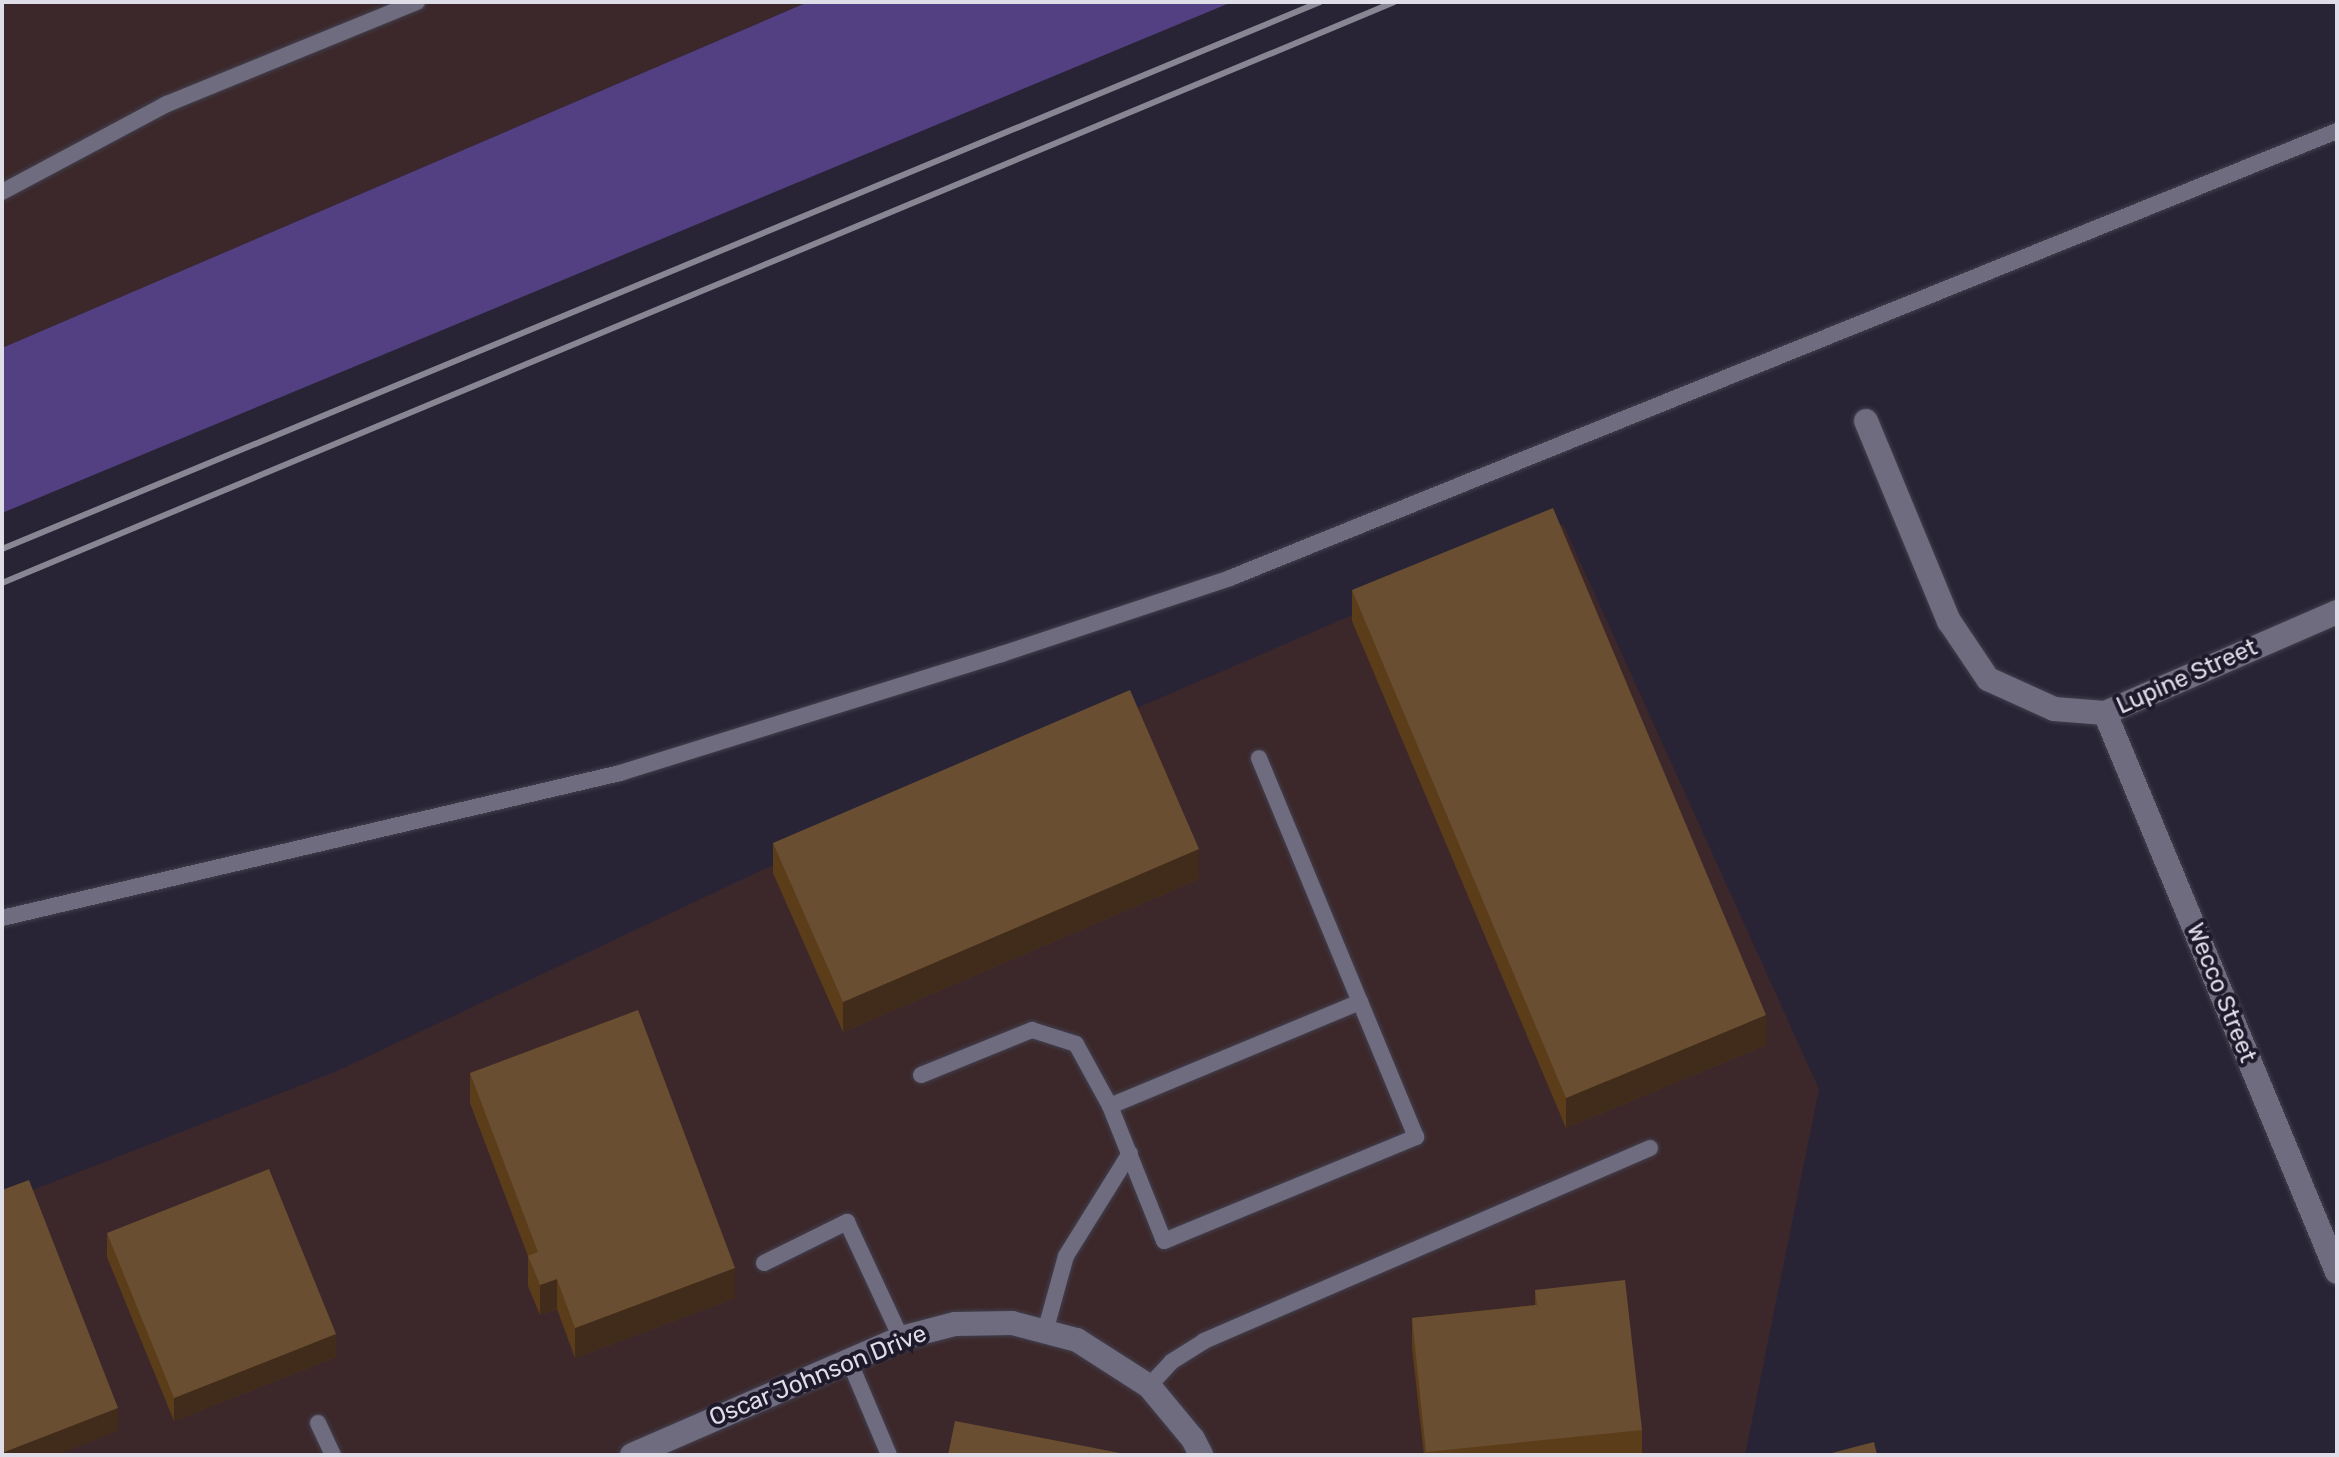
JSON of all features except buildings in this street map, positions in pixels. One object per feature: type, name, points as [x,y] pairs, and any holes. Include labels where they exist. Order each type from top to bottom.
[{"type":"street","name":"Lupine Street","points":[[1866,421],[1949,621],[1988,679],[2054,709],[2105,713],[2337,612]]},
{"type":"street","name":"Wecco Street","points":[[2105,713],[2337,1272]]},
{"type":"street","name":"Oscar Johnson Drive","points":[[644,1453],[848,1358],[901,1338],[955,1324],[1012,1323],[1077,1340],[1149,1386],[1193,1439],[1201,1455]]},
{"type":"lane","points":[[2,192],[167,104],[417,2]]},
{"type":"lane","points":[[2,918],[620,773],[1002,654],[1230,578],[2337,131]]},
{"type":"lane","points":[[921,1075],[1032,1030],[1076,1044],[1110,1106],[1164,1241],[1416,1137],[1259,758]]},
{"type":"lane","points":[[1110,1106],[1360,1002]]},
{"type":"lane","points":[[1149,1386],[1171,1362],[1204,1341],[1650,1148]]},
{"type":"lane","points":[[1045,1332],[1066,1256],[1130,1153]]},
{"type":"lane","points":[[764,1263],[847,1222],[901,1338]]},
{"type":"lane","points":[[848,1358],[889,1455]]},
{"type":"lane","points":[[318,1423],[333,1455]]},
{"type":"shaded area","points":[[2,2],[808,2],[2,348]]},
{"type":"shaded area","points":[[808,2],[1232,2],[2,513],[2,348]]},
{"type":"shaded area","points":[[1563,524],[1819,1089],[1745,1455],[2,1455],[2,1202],[335,1072],[760,871]]},
{"type":"railway","points":[[2,549],[1320,2]]},
{"type":"railway","points":[[2,583],[1394,2]]}]
